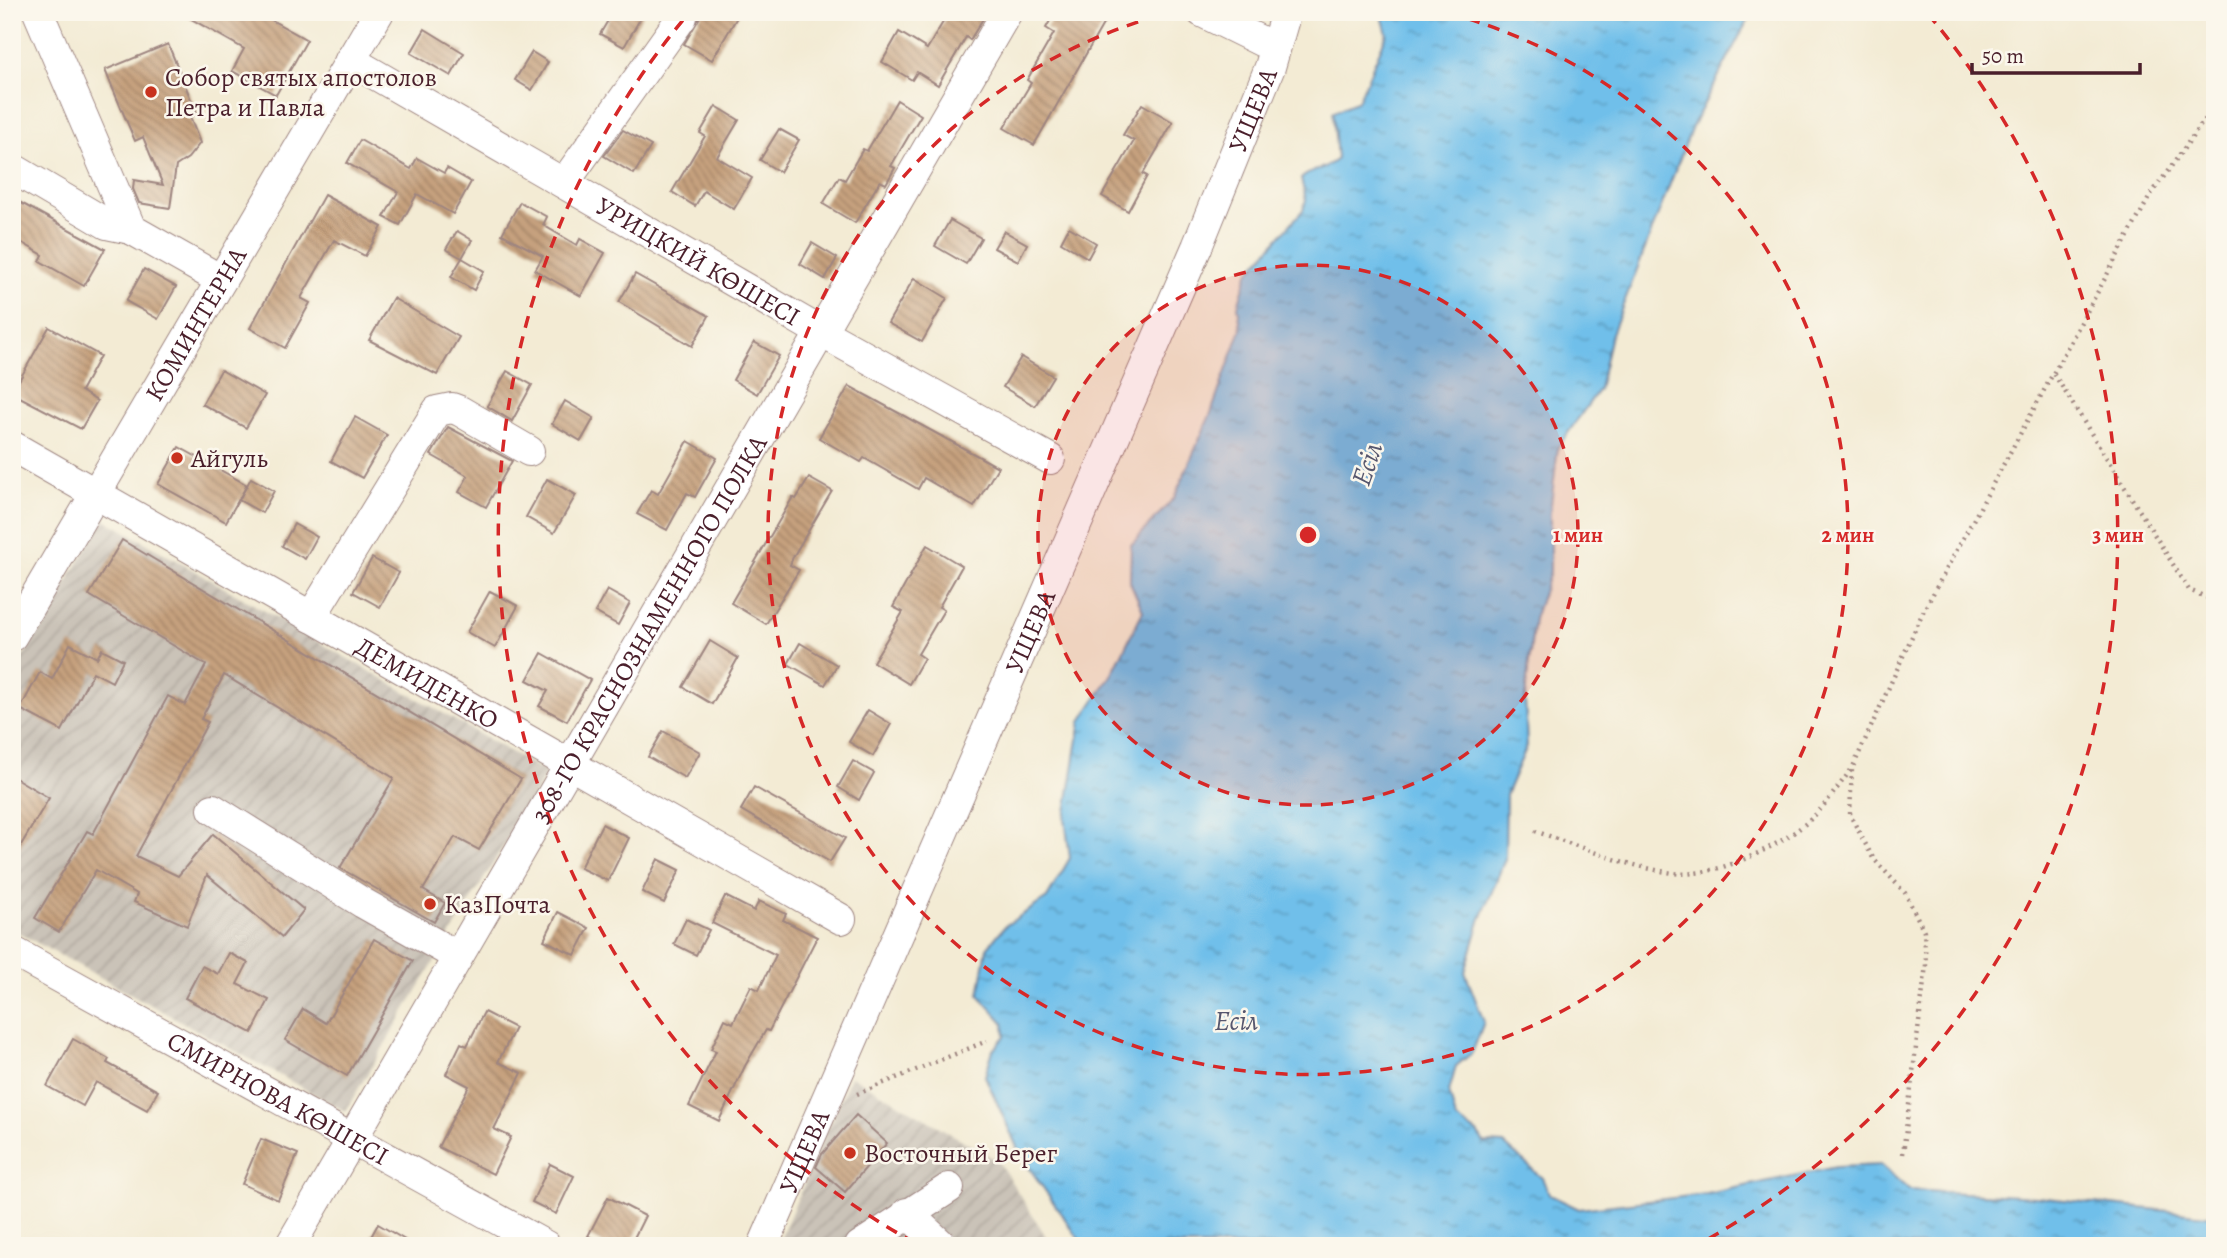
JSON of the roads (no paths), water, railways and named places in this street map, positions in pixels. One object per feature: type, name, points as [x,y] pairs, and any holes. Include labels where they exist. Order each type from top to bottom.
[{"type":"street","points":[[38,12],[131,229]]},
{"type":"street","name":"КОМИНТЕРНА","points":[[12,636],[379,12]]},
{"type":"street","name":"308-ГО КРАСНОЗНАМЕННОГО ПОЛКА","points":[[290,1246],[1007,12]]},
{"type":"street","points":[[1202,12],[1275,48]]},
{"type":"street","name":"УЩЕВА","points":[[766,1245],[1197,247],[1275,48],[1286,12]]},
{"type":"street","points":[[564,183],[681,17]]},
{"type":"street","name":"УРИЦКИЙ КӨШЕСІ","points":[[350,60],[821,332],[1050,460]]},
{"type":"street","points":[[12,168],[107,224],[131,229],[221,280]]},
{"type":"street","points":[[311,617],[437,411],[452,408],[460,411],[529,451]]},
{"type":"street","name":"ДЕМИДЕНКО","points":[[12,446],[841,919]]},
{"type":"street","points":[[213,808],[363,903],[457,956]]},
{"type":"street","name":"СМИРНОВА КӨШЕСІ","points":[[12,951],[546,1246]]},
{"type":"street","points":[[860,1246],[949,1188]]},
{"type":"street","points":[[907,1213],[943,1246]]},
{"type":"water","name":"Есіл","points":[[1381,12],[1752,12],[1692,127],[1610,339],[1599,389],[1558,447],[1550,513],[1550,572],[1534,619],[1525,698],[1527,746],[1506,795],[1505,859],[1480,921],[1465,972],[1484,1022],[1472,1053],[1456,1066],[1449,1092],[1456,1119],[1477,1133],[1484,1143],[1504,1144],[1542,1178],[1550,1195],[1579,1209],[1707,1194],[1836,1167],[1881,1165],[1909,1190],[2036,1197],[2215,1216],[2215,1246],[1084,1246],[1021,1156],[985,1076],[993,1050],[1005,1036],[1004,1023],[979,995],[987,948],[1005,926],[1047,898],[1070,858],[1065,818],[1081,721],[1112,674],[1143,611],[1130,582],[1131,545],[1174,498],[1211,413],[1241,329],[1238,306],[1248,273],[1303,210],[1306,200],[1301,179],[1337,159],[1333,112],[1358,101],[1387,34]]},
{"type":"place","name":"Собор святых апостолов Петра и Павла","points":[[151,92]]},
{"type":"place","name":"Айгуль","points":[[177,458]]},
{"type":"place","name":"КазПочта","points":[[430,904]]},
{"type":"place","name":"Восточный Берег","points":[[850,1153]]}]
